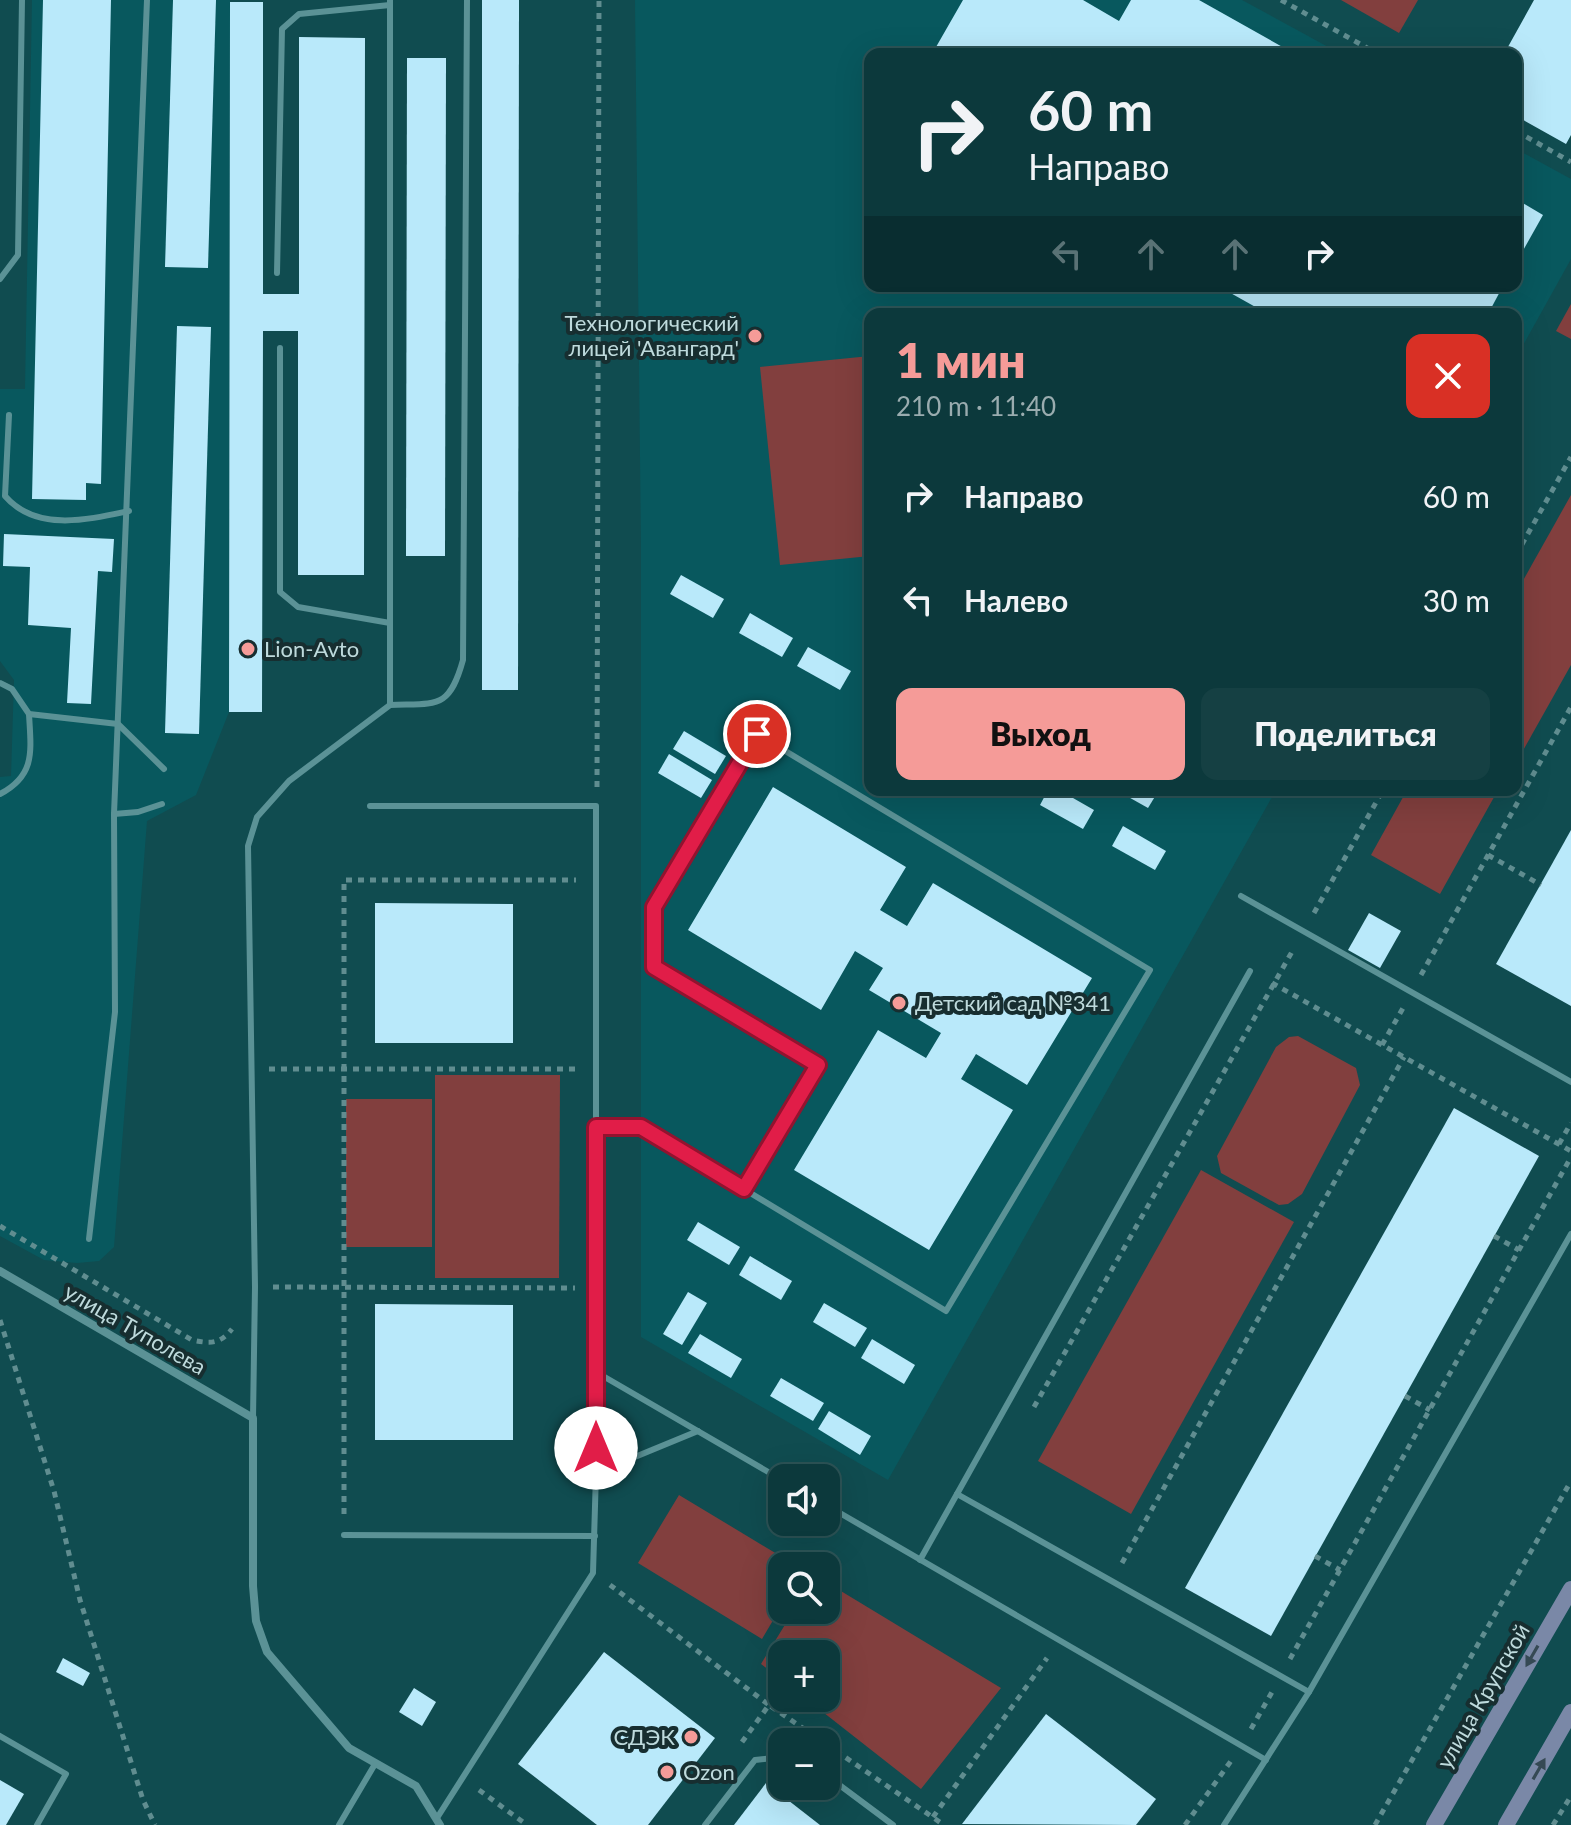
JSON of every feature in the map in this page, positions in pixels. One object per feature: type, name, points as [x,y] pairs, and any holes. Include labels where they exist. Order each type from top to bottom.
[{"type":"main road","name":"улица Крупской","points":[[1434,1825],[1571,1589]]},
{"type":"main road","points":[[1506,1825],[1571,1712]]},
{"type":"street","name":"улица Туполева","points":[[0,1271],[253,1418]]},
{"type":"street","points":[[253,1418],[256,1621],[267,1652],[349,1748],[416,1786],[438,1821]]},
{"type":"lane","points":[[0,279],[18,255],[22,0]]},
{"type":"lane","points":[[89,1239],[115,1012],[114,814],[129,511],[147,0]]},
{"type":"lane","points":[[253,1418],[255,1287],[248,846],[257,817],[289,781],[390,705],[436,703],[454,690],[463,660],[467,0]]},
{"type":"lane","points":[[277,273],[282,29],[299,14],[390,3],[390,705]]},
{"type":"lane","points":[[280,348],[280,592],[298,607],[390,623]]},
{"type":"lane","points":[[9,415],[5,496],[19,512],[51,520],[93,519],[129,511]]},
{"type":"lane","points":[[0,683],[12,689],[29,714],[31,754],[20,784],[0,794]]},
{"type":"lane","points":[[29,714],[118,724],[164,769]]},
{"type":"lane","points":[[596,1127],[641,1127],[946,1311],[1150,970],[757,734],[654,907],[654,967],[818,1065],[744,1189]]},
{"type":"lane","points":[[114,814],[138,812],[162,804]]},
{"type":"lane","points":[[370,806],[596,806],[596,1473],[593,1573],[462,1778],[438,1821]]},
{"type":"lane","points":[[1241,896],[1571,1082]]},
{"type":"lane","points":[[920,1560],[1250,971]]},
{"type":"lane","points":[[1224,1825],[1309,1692],[1571,1234]]},
{"type":"lane","points":[[596,1372],[768,1472]]},
{"type":"lane","points":[[596,1473],[698,1431]]},
{"type":"lane","points":[[957,1494],[1309,1692]]},
{"type":"lane","points":[[840,1513],[1266,1760]]},
{"type":"lane","points":[[344,1535],[595,1536]]},
{"type":"lane","points":[[0,1736],[66,1774],[37,1825]]},
{"type":"lane","points":[[705,1825],[755,1760],[768,1759]]},
{"type":"lane","points":[[339,1825],[375,1764]]},
{"type":"lane","points":[[840,1785],[893,1825]]},
{"type":"path","points":[[596,806],[599,0]]},
{"type":"path","points":[[1281,0],[1367,48]]},
{"type":"path","points":[[1522,134],[1571,162]]},
{"type":"path","points":[[1522,544],[1571,457]]},
{"type":"path","points":[[1522,794],[1571,707]]},
{"type":"path","points":[[1033,1410],[1380,796]]},
{"type":"path","points":[[1382,1045],[1521,796]]},
{"type":"path","points":[[1488,855],[1541,885]]},
{"type":"path","points":[[344,1535],[344,880],[597,880]]},
{"type":"path","points":[[1250,971],[1571,1151]]},
{"type":"path","points":[[1112,1581],[1404,1057]]},
{"type":"path","points":[[299,1069],[596,1069]]},
{"type":"path","points":[[1559,1144],[1571,1123]]},
{"type":"path","points":[[1185,1825],[1242,1747],[1571,1157]]},
{"type":"path","points":[[0,1226],[192,1340],[209,1344],[223,1340],[236,1319]]},
{"type":"path","points":[[1494,1236],[1519,1250]]},
{"type":"path","points":[[299,1287],[596,1288]]},
{"type":"path","points":[[0,1320],[54,1491],[80,1600],[143,1800],[155,1825]]},
{"type":"path","points":[[1405,1396],[1430,1410]]},
{"type":"path","points":[[1375,1825],[1571,1481]]},
{"type":"path","points":[[1315,1556],[1340,1570]]},
{"type":"path","points":[[593,1573],[768,1704]]},
{"type":"path","points":[[933,1817],[1060,1641]]},
{"type":"path","points":[[840,1754],[944,1825]]},
{"type":"path","points":[[462,1778],[527,1825]]},
{"type":"path","points":[[1553,1825],[1571,1796]]},
{"type":"shaded area","points":[[32,0],[230,0],[229,712],[196,795],[147,821],[114,1247],[99,1261],[77,1263],[44,1260],[0,1236],[0,777],[11,776],[14,680],[0,661],[0,389],[25,389]]},
{"type":"shaded area","name":"Детский сад №341","points":[[635,0],[1242,0],[1330,48],[864,48],[864,292],[1522,292],[1522,152],[1571,179],[1571,259],[1522,347],[1522,308],[864,308],[864,796],[1273,796],[888,1480],[641,1337],[641,547]]},
{"type":"shaded area","points":[[1341,0],[1418,0],[1399,33]]},
{"type":"shaded area","points":[[1571,304],[1571,339],[1556,331]]},
{"type":"shaded area","points":[[864,357],[864,557],[780,565],[760,367]]},
{"type":"shaded area","points":[[1571,495],[1571,665],[1522,752],[1522,582]]},
{"type":"shaded area","points":[[1404,796],[1495,796],[1440,894],[1371,855]]},
{"type":"shaded area","points":[[1298,1036],[1356,1068],[1360,1085],[1302,1194],[1288,1204],[1279,1205],[1221,1173],[1217,1156],[1276,1047],[1289,1037]]},
{"type":"shaded area","points":[[435,1075],[560,1075],[559,1278],[435,1278]]},
{"type":"shaded area","points":[[346,1099],[432,1099],[432,1247],[346,1247]]},
{"type":"shaded area","points":[[1201,1170],[1294,1222],[1131,1514],[1038,1461]]},
{"type":"shaded area","points":[[679,1495],[774,1552],[768,1552],[768,1624],[771,1624],[762,1639],[638,1563]]},
{"type":"shaded area","points":[[840,1590],[1001,1688],[921,1789],[823,1712],[840,1712],[840,1640],[776,1640],[785,1624],[840,1624]]},
{"type":"shaded area","points":[[768,1653],[768,1669],[761,1664]]},
{"type":"building","points":[[43,0],[111,0],[101,484],[86,483],[86,500],[32,499]]},
{"type":"building","points":[[173,0],[216,0],[208,268],[165,267]]},
{"type":"building","points":[[482,0],[519,0],[518,690],[482,690]]},
{"type":"building","points":[[963,0],[1083,0],[1119,21],[1131,0],[1199,0],[1284,48],[935,48]]},
{"type":"building","points":[[1534,0],[1571,0],[1571,135],[1566,144],[1522,119],[1522,48],[1507,48]]},
{"type":"building","points":[[230,2],[263,2],[263,294],[299,294],[299,37],[365,38],[364,575],[298,575],[298,331],[263,331],[262,712],[229,712]]},
{"type":"building","points":[[407,58],[446,58],[445,556],[406,556]]},
{"type":"building","points":[[1522,203],[1543,215],[1522,252]]},
{"type":"building","points":[[1229,292],[1500,292],[1491,308],[1257,308]]},
{"type":"building","points":[[177,326],[211,327],[199,734],[165,733]]},
{"type":"building","points":[[4,534],[114,539],[112,572],[98,571],[91,704],[67,703],[71,628],[28,625],[30,567],[3,566]]},
{"type":"building","points":[[681,575],[724,599],[713,618],[670,594]]},
{"type":"building","points":[[750,613],[793,638],[782,657],[739,633]]},
{"type":"building","points":[[808,647],[851,671],[840,690],[797,666]]},
{"type":"building","points":[[684,731],[726,756],[715,774],[673,749]]},
{"type":"building","points":[[669,754],[712,780],[701,798],[658,773]]},
{"type":"building","points":[[773,787],[906,867],[880,910],[907,926],[933,883],[1092,978],[1027,1085],[976,1054],[961,1079],[1013,1110],[929,1250],[794,1170],[878,1030],[926,1058],[941,1033],[869,990],[883,968],[855,951],[821,1010],[688,930]]},
{"type":"building","points":[[1045,796],[1070,796],[1094,810],[1083,829],[1040,805]]},
{"type":"building","points":[[1127,796],[1155,796],[1148,808]]},
{"type":"building","points":[[1123,826],[1166,851],[1155,870],[1112,846]]},
{"type":"building","points":[[1571,830],[1571,1006],[1496,964]]},
{"type":"building","points":[[375,903],[513,904],[513,1043],[375,1043]]},
{"type":"building","points":[[1369,913],[1401,931],[1380,968],[1348,950]]},
{"type":"building","points":[[1454,1108],[1539,1156],[1271,1636],[1185,1588]]},
{"type":"building","points":[[698,1222],[740,1247],[729,1265],[687,1240]]},
{"type":"building","points":[[750,1256],[792,1281],[781,1300],[739,1275]]},
{"type":"building","points":[[688,1292],[707,1303],[682,1345],[663,1334]]},
{"type":"building","points":[[824,1303],[867,1328],[855,1347],[813,1322]]},
{"type":"building","points":[[375,1304],[513,1305],[513,1440],[375,1440]]},
{"type":"building","points":[[700,1334],[742,1359],[731,1378],[688,1353]]},
{"type":"building","points":[[872,1339],[915,1365],[904,1384],[861,1358]]},
{"type":"building","points":[[781,1378],[824,1403],[813,1421],[770,1396]]},
{"type":"building","points":[[829,1411],[871,1436],[860,1455],[818,1429]]},
{"type":"building","points":[[604,1652],[715,1738],[648,1825],[597,1825],[518,1764]]},
{"type":"building","points":[[63,1658],[90,1673],[83,1686],[56,1672]]},
{"type":"building","points":[[414,1688],[436,1702],[422,1726],[399,1712]]},
{"type":"building","points":[[1046,1714],[1156,1799],[1136,1825],[962,1824]]},
{"type":"building","points":[[0,1780],[24,1794],[6,1825],[0,1825]]},
{"type":"building","points":[[766,1783],[768,1800],[788,1800],[820,1825],[734,1825]]},
{"type":"place","name":"Технологический лицей 'Авангард'","points":[[755,336]]},
{"type":"place","name":"Lion-Avto","points":[[248,649]]},
{"type":"place","name":"Детский сад №341","points":[[899,1003]]},
{"type":"place","name":"СДЭК","points":[[691,1737]]},
{"type":"place","name":"Ozon","points":[[667,1772]]},
{"type":"route","points":[[596,1448],[596,1127],[641,1127],[744,1189],[818,1065],[654,967],[654,907],[757,734]]}]
